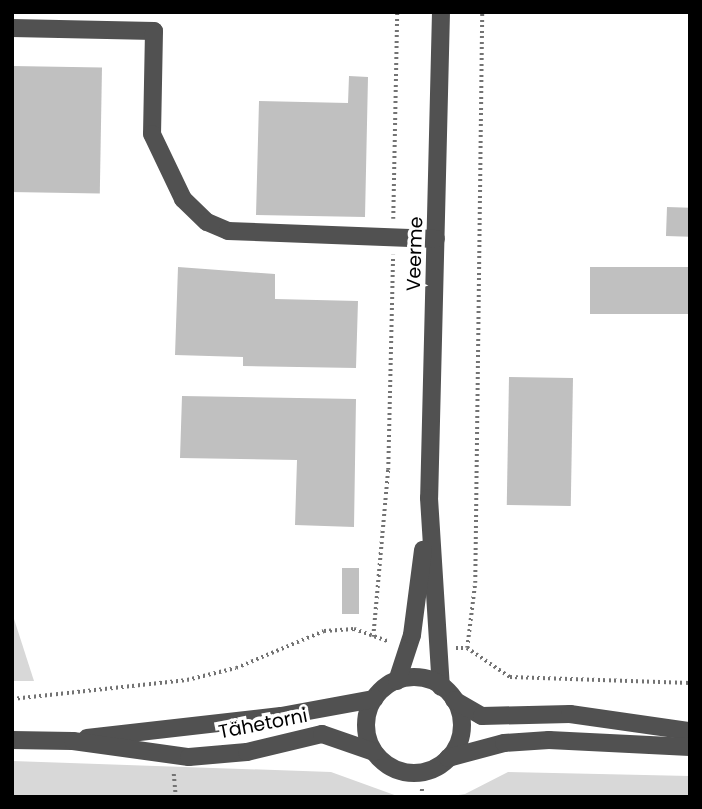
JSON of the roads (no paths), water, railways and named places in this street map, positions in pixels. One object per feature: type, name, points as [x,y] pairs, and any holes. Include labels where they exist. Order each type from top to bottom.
[{"type":"street","name":"Veerme","points":[[441,12],[429,498],[436,648],[442,687]]},
{"type":"street","points":[[12,28],[154,31],[152,134],[183,199],[207,222],[228,230],[393,240],[436,239]]},
{"type":"street","name":"Veerme","points":[[397,681],[409,648],[429,498]]},
{"type":"street","points":[[690,731],[570,714],[502,719],[482,716],[454,700],[442,687],[424,679],[397,681],[374,699],[366,726],[374,752],[389,767],[410,773],[431,770],[449,758],[504,743],[549,740],[690,747]]},
{"type":"street","name":"Tähetorni","points":[[73,741],[281,716],[374,699]]},
{"type":"street","points":[[449,758],[461,730],[454,700]]},
{"type":"street","name":"Tähetorni","points":[[12,740],[73,741],[189,757],[247,752],[322,734],[374,752]]}]
